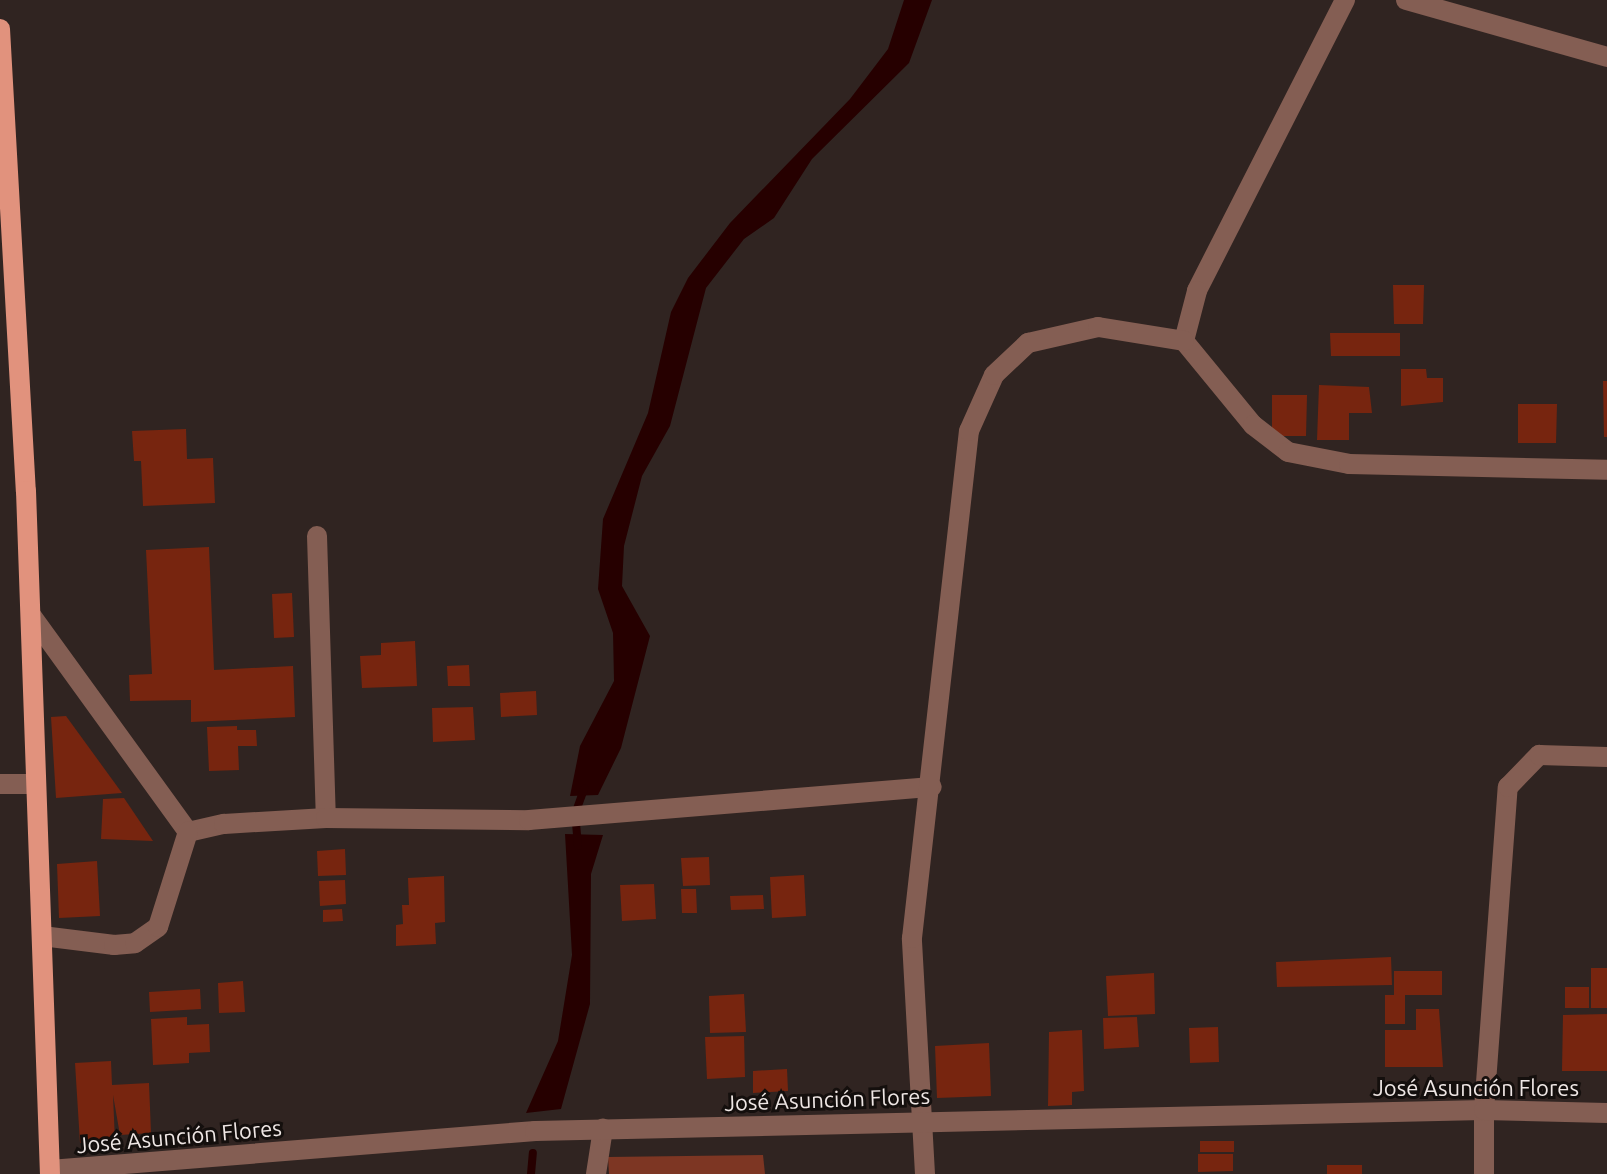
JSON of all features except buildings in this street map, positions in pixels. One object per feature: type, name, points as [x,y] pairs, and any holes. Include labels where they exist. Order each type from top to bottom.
[{"type":"main road","points":[[0,29],[31,615],[33,784],[50,1172]]},
{"type":"street","points":[[1184,341],[1197,291],[1345,0]]},
{"type":"street","points":[[1406,0],[1607,57]]},
{"type":"street","points":[[925,1174],[912,938],[932,787],[969,431],[994,375],[1028,343],[1098,327],[1184,341],[1253,425],[1288,452],[1349,464],[1607,470]]},
{"type":"street","points":[[317,536],[326,818]]},
{"type":"street","points":[[31,615],[188,832]]},
{"type":"street","points":[[1484,1174],[1484,1110],[1508,787],[1539,755],[1607,757]]},
{"type":"street","points":[[0,784],[33,784]]},
{"type":"street","points":[[188,832],[326,818],[555,819],[932,787]]},
{"type":"street","points":[[42,936],[114,945],[135,943],[158,927],[188,832]]},
{"type":"street","name":"José Asunción Flores","points":[[50,1172],[603,1129],[1484,1110],[1607,1113]]},
{"type":"street","points":[[596,1174],[603,1129]]},
{"type":"shaded area","points":[[904,0],[932,0],[909,63],[812,159],[774,218],[744,239],[706,288],[670,426],[642,476],[624,546],[622,586],[650,636],[621,748],[598,795],[570,796],[580,746],[614,681],[613,633],[598,589],[603,519],[648,413],[671,312],[688,278],[730,223],[850,99],[888,49]]},
{"type":"shaded area","points":[[565,834],[603,835],[591,874],[590,1004],[561,1109],[526,1113],[558,1041],[572,955]]},
{"type":"shaded area","points":[[763,1155],[765,1174],[609,1174],[608,1157]]},
{"type":"waterway","points":[[578,846],[575,814],[584,789]]},
{"type":"waterway","points":[[531,1174],[533,1153]]}]
